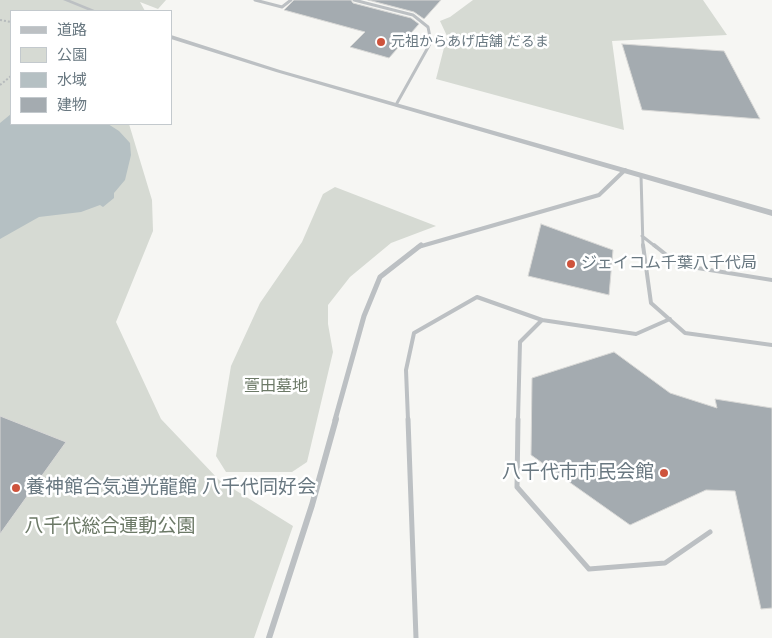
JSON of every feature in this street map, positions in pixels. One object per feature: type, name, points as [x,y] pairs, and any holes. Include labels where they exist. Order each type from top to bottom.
[{"type":"street","points":[[64,0],[91,10]]},
{"type":"street","points":[[255,0],[282,7],[291,0]]},
{"type":"street","points":[[354,0],[413,15],[428,27],[431,42],[397,104]]},
{"type":"street","points":[[172,37],[278,71],[772,213]]},
{"type":"street","points":[[269,638],[312,505],[364,316],[380,277],[419,246],[599,195],[625,170]]},
{"type":"lane","points":[[641,175],[642,236],[651,302],[685,333],[772,345]]},
{"type":"lane","points":[[642,236],[679,265],[772,280]]},
{"type":"lane","points":[[416,638],[406,370],[414,333],[477,296],[542,320],[573,323],[636,334],[670,320]]},
{"type":"lane","points":[[542,320],[520,342],[518,487],[589,569],[665,563],[710,532]]},
{"type":"path","points":[[0,85],[10,77]]},
{"type":"green space","name":"八千代総合運動公園","points":[[0,0],[166,0],[158,9],[140,2],[144,10],[10,10],[10,125],[129,125],[152,200],[153,231],[116,322],[161,419],[219,480],[293,526],[254,638],[0,638]]},
{"type":"green space","points":[[473,0],[703,0],[727,35],[612,41],[624,130],[436,79],[447,36],[440,21],[450,17]]},
{"type":"green space","name":"萱田墓地","points":[[335,187],[436,226],[391,243],[350,277],[328,305],[328,324],[333,352],[307,462],[292,472],[226,472],[216,456],[231,366],[260,303],[302,242],[323,194]]},
{"type":"water","points":[[10,115],[10,125],[110,125],[119,131],[130,143],[131,155],[125,180],[114,193],[114,198],[103,207],[100,205],[81,212],[39,217],[0,239],[0,123]]},
{"type":"building","points":[[294,0],[351,0],[353,3],[411,18],[419,24],[389,58],[350,47],[365,32],[284,10]]},
{"type":"building","points":[[368,0],[441,0],[424,19],[414,12]]},
{"type":"building","points":[[622,44],[724,51],[760,119],[642,110]]},
{"type":"building","points":[[541,224],[613,250],[609,295],[528,276]]},
{"type":"building","name":"八千代市市民会館","points":[[614,352],[670,393],[717,408],[715,399],[772,408],[772,608],[761,609],[735,491],[706,490],[630,525],[531,455],[532,378]]},
{"type":"building","name":"養神館合気道光龍館 八千代同好会","points":[[0,416],[66,442],[0,534]]},
{"type":"place","name":"元祖からあげ店舗 だるま","points":[[381,42]]},
{"type":"place","name":"ジェイコム千葉八千代局","points":[[571,264]]},
{"type":"place","name":"八千代市市民会館","points":[[664,473]]},
{"type":"place","name":"養神館合気道光龍館 八千代同好会","points":[[16,488]]}]
